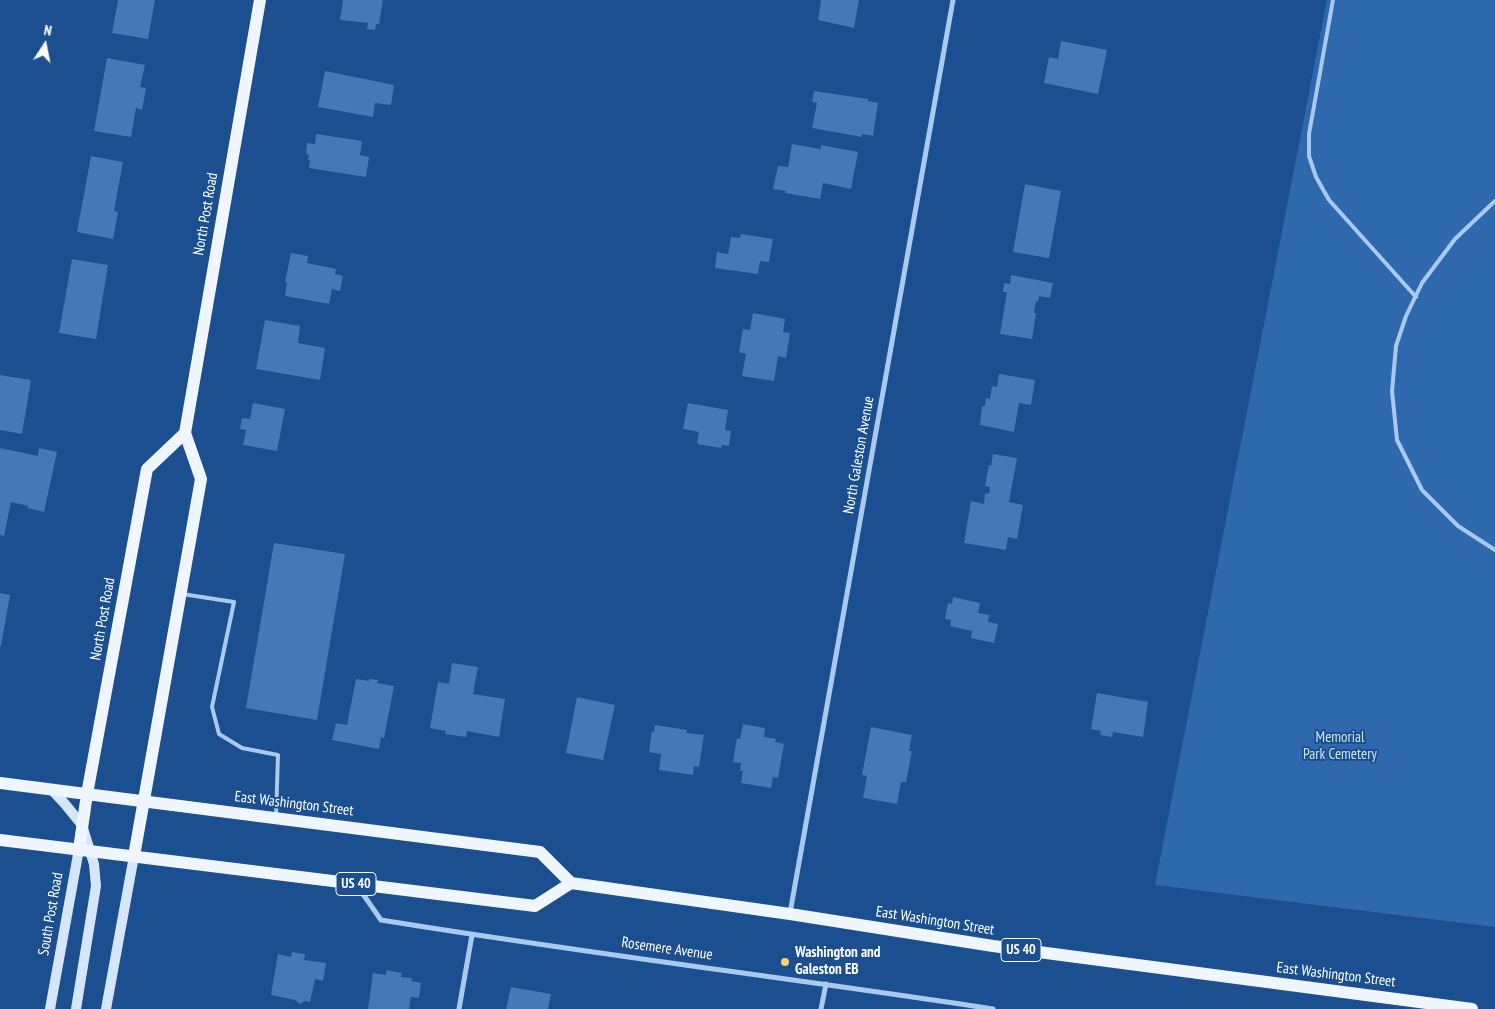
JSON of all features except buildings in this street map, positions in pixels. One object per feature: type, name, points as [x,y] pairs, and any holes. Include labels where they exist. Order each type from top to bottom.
[{"type":"main road","name":"North Post Road","points":[[134,856],[200,479],[185,433],[260,0]]},
{"type":"main road","name":"North Post Road","points":[[82,825],[147,469],[185,433]]},
{"type":"main road","name":"East Washington Street","points":[[0,783],[540,852],[571,883],[790,914],[993,946],[1472,1009]]},
{"type":"main road","points":[[50,790],[65,804],[82,825]]},
{"type":"main road","name":"South Post Road","points":[[50,1009],[85,850],[82,825]]},
{"type":"main road","name":"US 40","points":[[0,840],[535,906],[571,883]]},
{"type":"main road","points":[[76,1009],[96,886],[85,850]]},
{"type":"main road","points":[[106,1009],[134,856]]},
{"type":"street","name":"North Galeston Avenue","points":[[790,914],[953,0]]},
{"type":"street","name":"Rosemere Avenue","points":[[357,884],[381,920],[472,935],[993,1009]]},
{"type":"street","points":[[459,1009],[472,935]]},
{"type":"street","points":[[822,1009],[826,984]]},
{"type":"lane","points":[[1333,0],[1309,134],[1310,156],[1316,177],[1329,200],[1416,297]]},
{"type":"lane","points":[[1495,201],[1455,239],[1422,283],[1406,316],[1396,346],[1392,391],[1397,440],[1422,490],[1458,526],[1495,550]]},
{"type":"lane","points":[[180,593],[234,602],[212,707],[219,734],[242,748],[278,755],[276,818]]},
{"type":"green space","name":"Memorial Park Cemetery","points":[[1327,0],[1495,0],[1495,927],[1155,885]]},
{"type":"place","name":"Washington and Galeston EB","points":[[785,962]]}]
